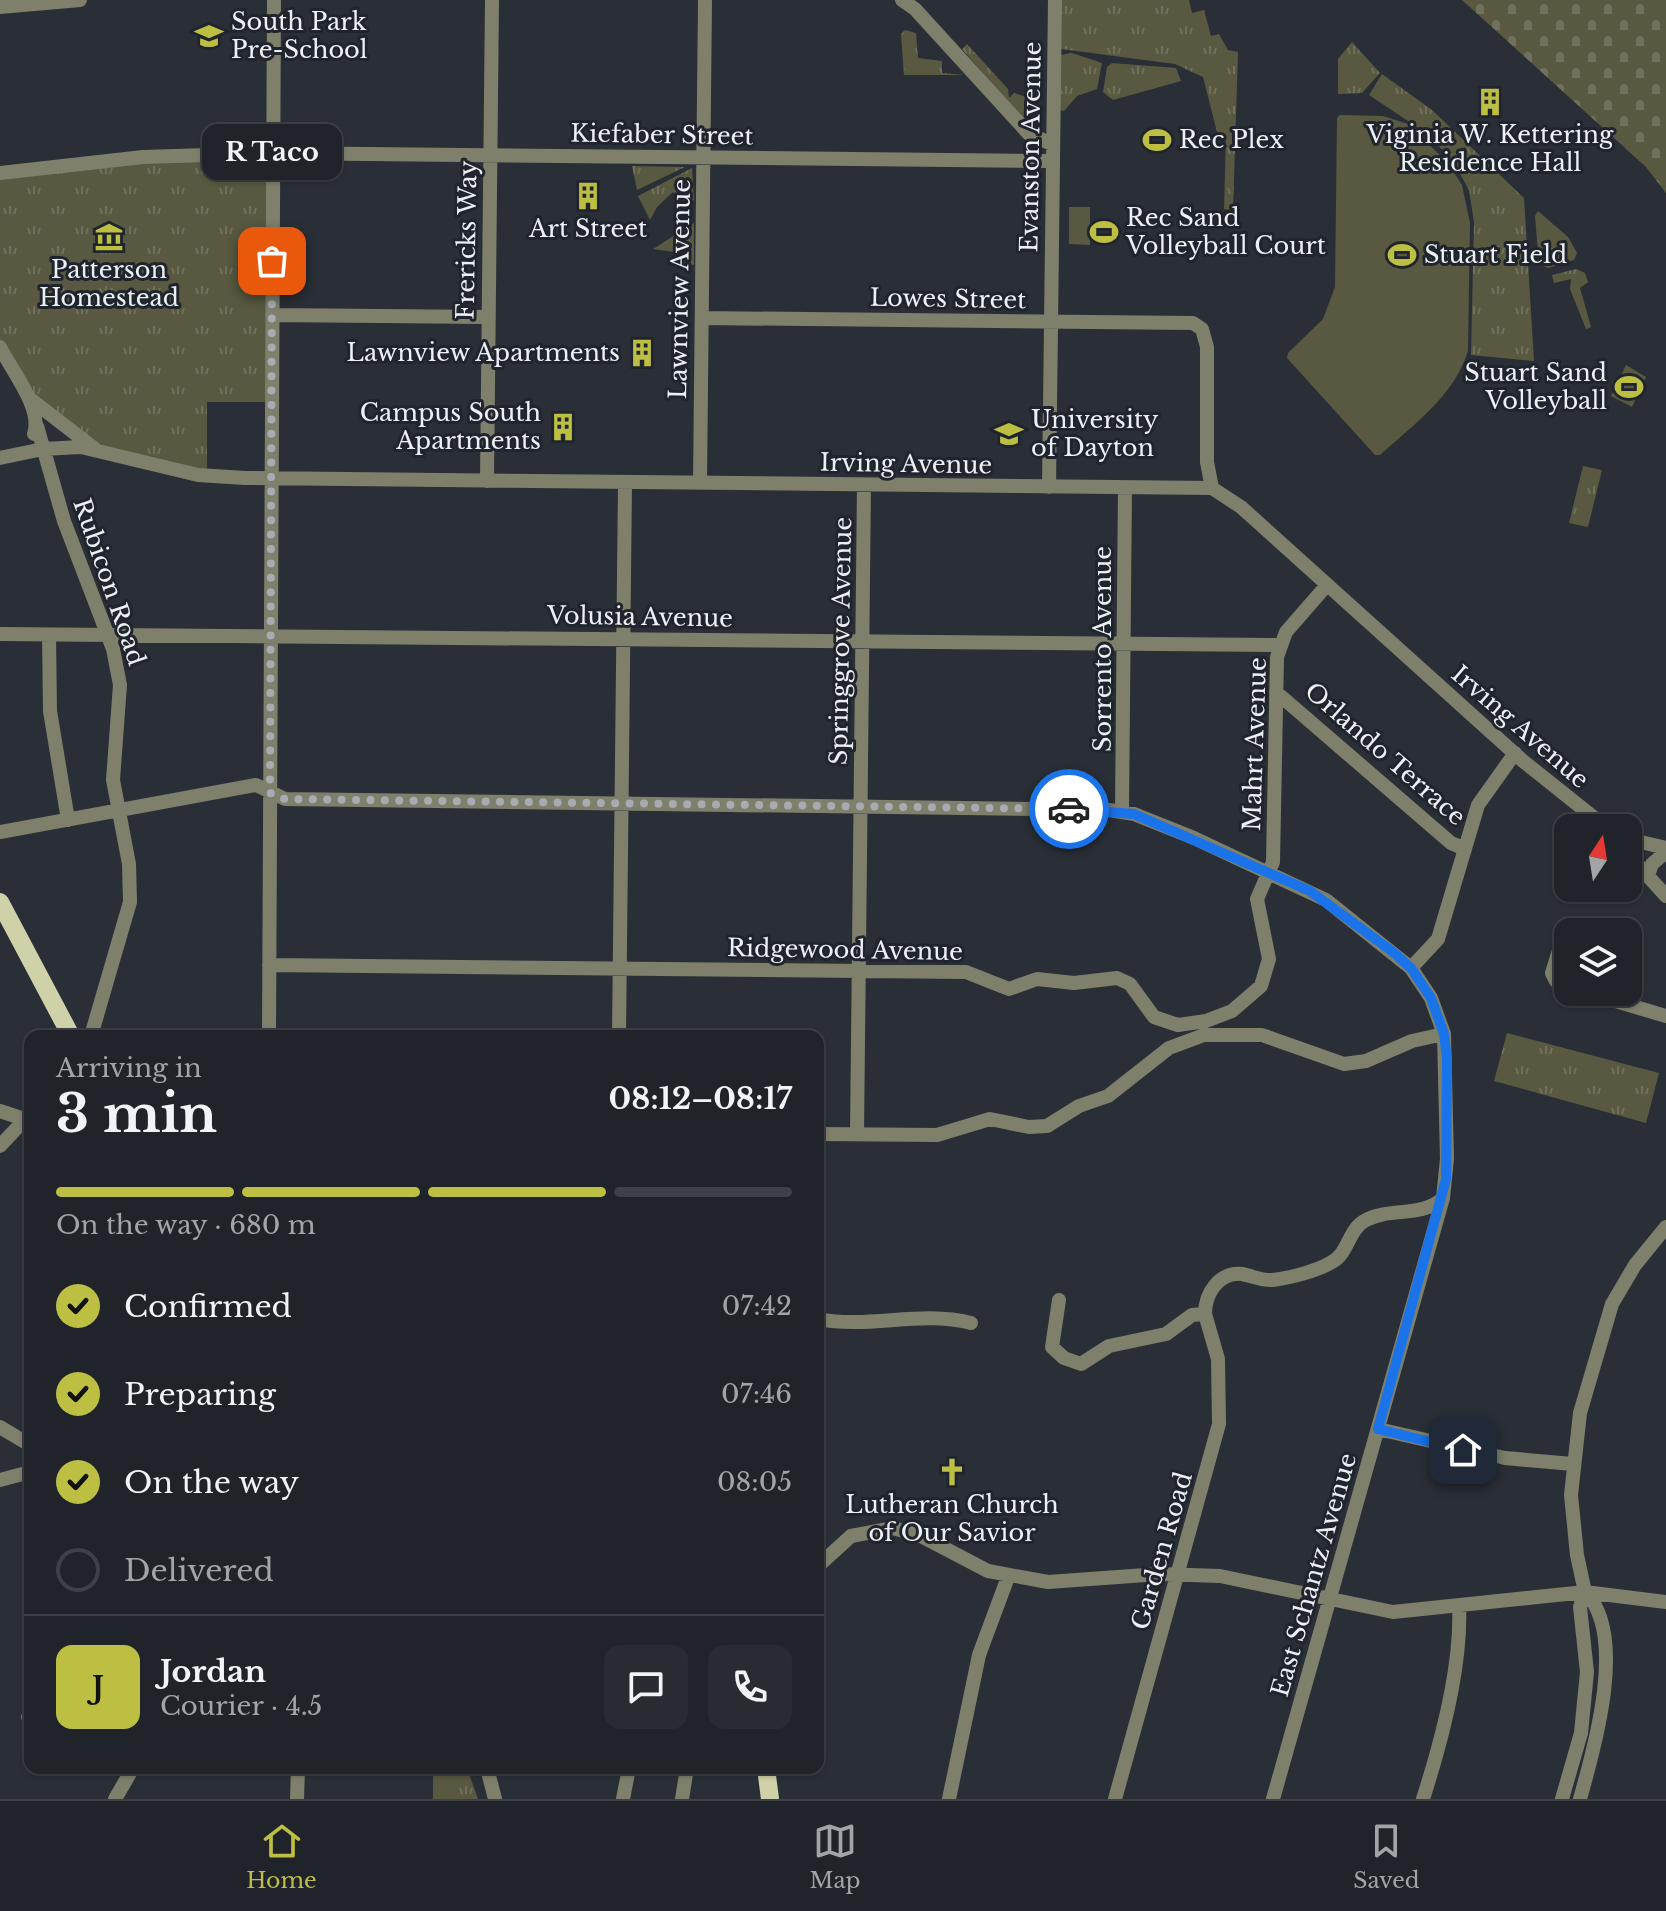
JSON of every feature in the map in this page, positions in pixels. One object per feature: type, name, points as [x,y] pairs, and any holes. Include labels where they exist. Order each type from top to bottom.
[{"type":"main road","points":[[0,902],[68,1030]]},
{"type":"main road","points":[[767,1774],[770,1799]]},
{"type":"street","points":[[1,7],[80,0]]},
{"type":"street","points":[[269,1030],[274,0]]},
{"type":"street","name":"Frericks Way","points":[[487,481],[492,0]]},
{"type":"street","name":"Lawnview Avenue","points":[[700,483],[705,0]]},
{"type":"street","points":[[902,0],[932,27],[1029,134],[1052,144]]},
{"type":"street","name":"Evanston Avenue","points":[[1049,487],[1055,0]]},
{"type":"street","name":"Kiefaber Street","points":[[0,173],[143,157],[272,153],[1052,161]]},
{"type":"street","points":[[272,315],[488,317]]},
{"type":"street","name":"Lowes Street","points":[[702,318],[1193,323],[1202,329],[1207,347],[1207,462],[1212,488]]},
{"type":"street","name":"Rubicon Road","points":[[0,347],[26,395],[64,521],[109,635],[120,685],[113,768],[129,864],[130,902],[93,1030]]},
{"type":"street","name":"Rubicon Road","points":[[26,395],[97,450]]},
{"type":"street","points":[[16,454],[30,444],[37,426]]},
{"type":"street","points":[[0,458],[44,449],[97,450]]},
{"type":"street","name":"Irving Avenue","points":[[97,450],[198,475],[270,478],[1212,488],[1241,507],[1515,753],[1590,814]]},
{"type":"street","points":[[619,1030],[625,483]]},
{"type":"street","name":"Springgrove Avenue","points":[[857,1134],[864,485]]},
{"type":"street","name":"Sorrento Avenue","points":[[1122,811],[1126,644],[1125,488]]},
{"type":"street","name":"Mahrt Avenue","points":[[1270,872],[1273,862],[1279,645],[1286,632],[1327,585]]},
{"type":"street","name":"Volusia Avenue","points":[[0,634],[1279,645]]},
{"type":"street","points":[[49,635],[50,711],[68,820]]},
{"type":"street","name":"Orlando Terrace","points":[[1276,692],[1451,843],[1465,849]]},
{"type":"street","points":[[1411,968],[1438,939],[1481,800],[1515,753]]},
{"type":"street","name":"East Schantz Avenue","points":[[0,832],[256,785],[285,799],[1122,811],[1270,872],[1326,900],[1411,968],[1431,998],[1444,1034],[1447,1147],[1443,1198],[1273,1799]]},
{"type":"street","points":[[1642,843],[1666,850],[1652,864],[1648,875]]},
{"type":"street","points":[[1642,869],[1666,896]]},
{"type":"street","points":[[1171,1025],[1217,1018],[1244,1004],[1261,986],[1269,959],[1257,899],[1270,872]]},
{"type":"street","name":"Ridgewood Avenue","points":[[269,965],[966,972],[1009,989],[1037,979],[1074,983],[1117,978],[1130,984],[1154,1017],[1171,1025],[1185,1040]]},
{"type":"street","points":[[1632,1006],[1666,1016]]},
{"type":"street","points":[[824,1134],[937,1135],[990,1119],[1029,1127],[1047,1126],[1079,1106],[1108,1096],[1152,1059],[1185,1040],[1223,1033],[1262,1035],[1329,1062],[1355,1064],[1412,1041],[1444,1034]]},
{"type":"street","points":[[0,1111],[24,1115]]},
{"type":"street","points":[[0,1146],[24,1119]]},
{"type":"street","points":[[1059,1300],[1052,1347],[1064,1358],[1081,1364],[1120,1342],[1157,1337],[1192,1315],[1205,1314],[1207,1296],[1221,1279],[1236,1274],[1276,1279],[1330,1264],[1343,1253],[1352,1233],[1366,1220],[1429,1207],[1443,1198]]},
{"type":"street","points":[[1580,1799],[1598,1733],[1605,1678],[1598,1613],[1585,1592],[1573,1523],[1573,1464],[1586,1382],[1603,1327],[1624,1281],[1666,1227]]},
{"type":"street","name":"Garden Road","points":[[1115,1799],[1180,1574],[1219,1424],[1218,1359],[1205,1314]]},
{"type":"street","points":[[824,1320],[856,1324],[932,1317],[971,1323]]},
{"type":"street","points":[[0,1427],[24,1441]]},
{"type":"street","points":[[1378,1429],[1505,1458],[1573,1464]]},
{"type":"street","points":[[0,1480],[24,1474]]},
{"type":"street","points":[[824,1561],[851,1536],[868,1530],[893,1528],[914,1533],[964,1561],[1008,1577],[1074,1583],[1180,1574],[1254,1580],[1393,1612],[1585,1592],[1666,1602]]},
{"type":"street","points":[[949,1799],[979,1655],[1008,1577]]},
{"type":"street","points":[[1562,1799],[1583,1723],[1587,1672],[1580,1607],[1585,1592]]},
{"type":"street","points":[[1423,1799],[1438,1747],[1452,1671],[1459,1606]]},
{"type":"street","points":[[115,1799],[130,1774]]},
{"type":"street","points":[[297,1799],[298,1774]]},
{"type":"street","points":[[489,1774],[495,1799]]},
{"type":"street","points":[[623,1799],[628,1774]]},
{"type":"street","points":[[682,1799],[686,1774]]},
{"type":"green space","points":[[1061,0],[1189,0],[1192,13],[1204,10],[1211,36],[1219,34],[1228,50],[1238,52],[1233,210],[1224,209],[1226,136],[1218,136],[1203,77],[1175,64],[1061,49]]},
{"type":"green space","points":[[1462,0],[1666,0],[1666,193],[1646,167]]},
{"type":"green space","points":[[905,30],[916,33],[918,58],[942,61],[942,73],[965,75],[904,75],[901,34]]},
{"type":"green space","points":[[1352,42],[1380,73],[1362,93],[1338,94],[1338,59]]},
{"type":"green space","points":[[967,44],[1008,89],[1009,98],[1014,93],[1030,98],[1038,107],[1036,117],[1029,126],[962,49]]},
{"type":"green space","points":[[1072,53],[1102,63],[1097,89],[1077,96],[1064,111],[1059,110],[1061,55]]},
{"type":"green space","points":[[1112,63],[1176,68],[1181,81],[1113,100],[1103,92],[1107,67]]},
{"type":"green space","points":[[1382,74],[1432,110],[1524,198],[1534,361],[1471,355],[1474,222],[1469,190],[1454,163],[1429,135],[1369,95]]},
{"type":"green space","name":"Stuart Field","points":[[1340,115],[1383,116],[1408,124],[1447,162],[1462,185],[1470,223],[1468,351],[1462,367],[1443,396],[1380,455],[1375,455],[1287,358],[1288,353],[1323,319],[1335,287],[1337,118]]},
{"type":"green space","points":[[272,153],[271,402],[207,402],[207,475],[97,450],[42,409],[0,347],[0,173]]},
{"type":"green space","points":[[632,166],[685,167],[637,190]]},
{"type":"green space","points":[[692,168],[694,200],[683,204],[673,192],[657,207],[650,220],[638,196]]},
{"type":"green space","points":[[1069,207],[1090,207],[1090,245],[1069,244]]},
{"type":"green space","points":[[1538,211],[1568,237],[1577,253],[1574,260],[1548,268],[1539,264],[1535,216]]},
{"type":"green space","points":[[694,223],[694,265],[683,264],[682,253],[653,249]]},
{"type":"green space","points":[[1576,269],[1585,273],[1588,282],[1580,288],[1591,327],[1586,329],[1570,289],[1571,279],[1554,283],[1552,275]]},
{"type":"green space","name":"Stuart Sand Volleyball","points":[[1626,365],[1646,377],[1632,407],[1611,396]]},
{"type":"green space","points":[[1583,466],[1602,470],[1588,527],[1569,523]]},
{"type":"green space","points":[[1507,1033],[1659,1073],[1646,1123],[1494,1081]]},
{"type":"green space","points":[[433,1774],[469,1774],[478,1799],[433,1799]]},
{"type":"way so far","points":[[272,261],[270,793],[285,799],[1069,809]]},
{"type":"place","name":"South Park Pre-School","points":[[209,36]]},
{"type":"place","name":"Viginia W. Kettering Residence Hall","points":[[1490,102]]},
{"type":"place","name":"Rec Plex","points":[[1157,140]]},
{"type":"place","name":"Art Street","points":[[588,196]]},
{"type":"place","name":"Rec Sand Volleyball Court","points":[[1104,232]]},
{"type":"place","name":"Patterson Homestead","points":[[109,237]]},
{"type":"place","name":"Stuart Field","points":[[1402,255]]},
{"type":"place","name":"R Taco","points":[[272,261]]},
{"type":"place","name":"Lawnview Apartments","points":[[642,353]]},
{"type":"place","name":"Stuart Sand Volleyball","points":[[1629,387]]},
{"type":"place","name":"Campus South Apartments","points":[[563,427]]},
{"type":"place","name":"University of Dayton","points":[[1009,434]]},
{"type":"place","name":"Lutheran Church of Our Savior","points":[[952,1472]]},
{"type":"route","points":[[1069,809],[1134,814],[1289,881],[1344,913],[1393,952],[1421,980],[1440,1017],[1444,1034],[1447,1059],[1446,1179],[1441,1207],[1378,1429],[1463,1450]]}]
